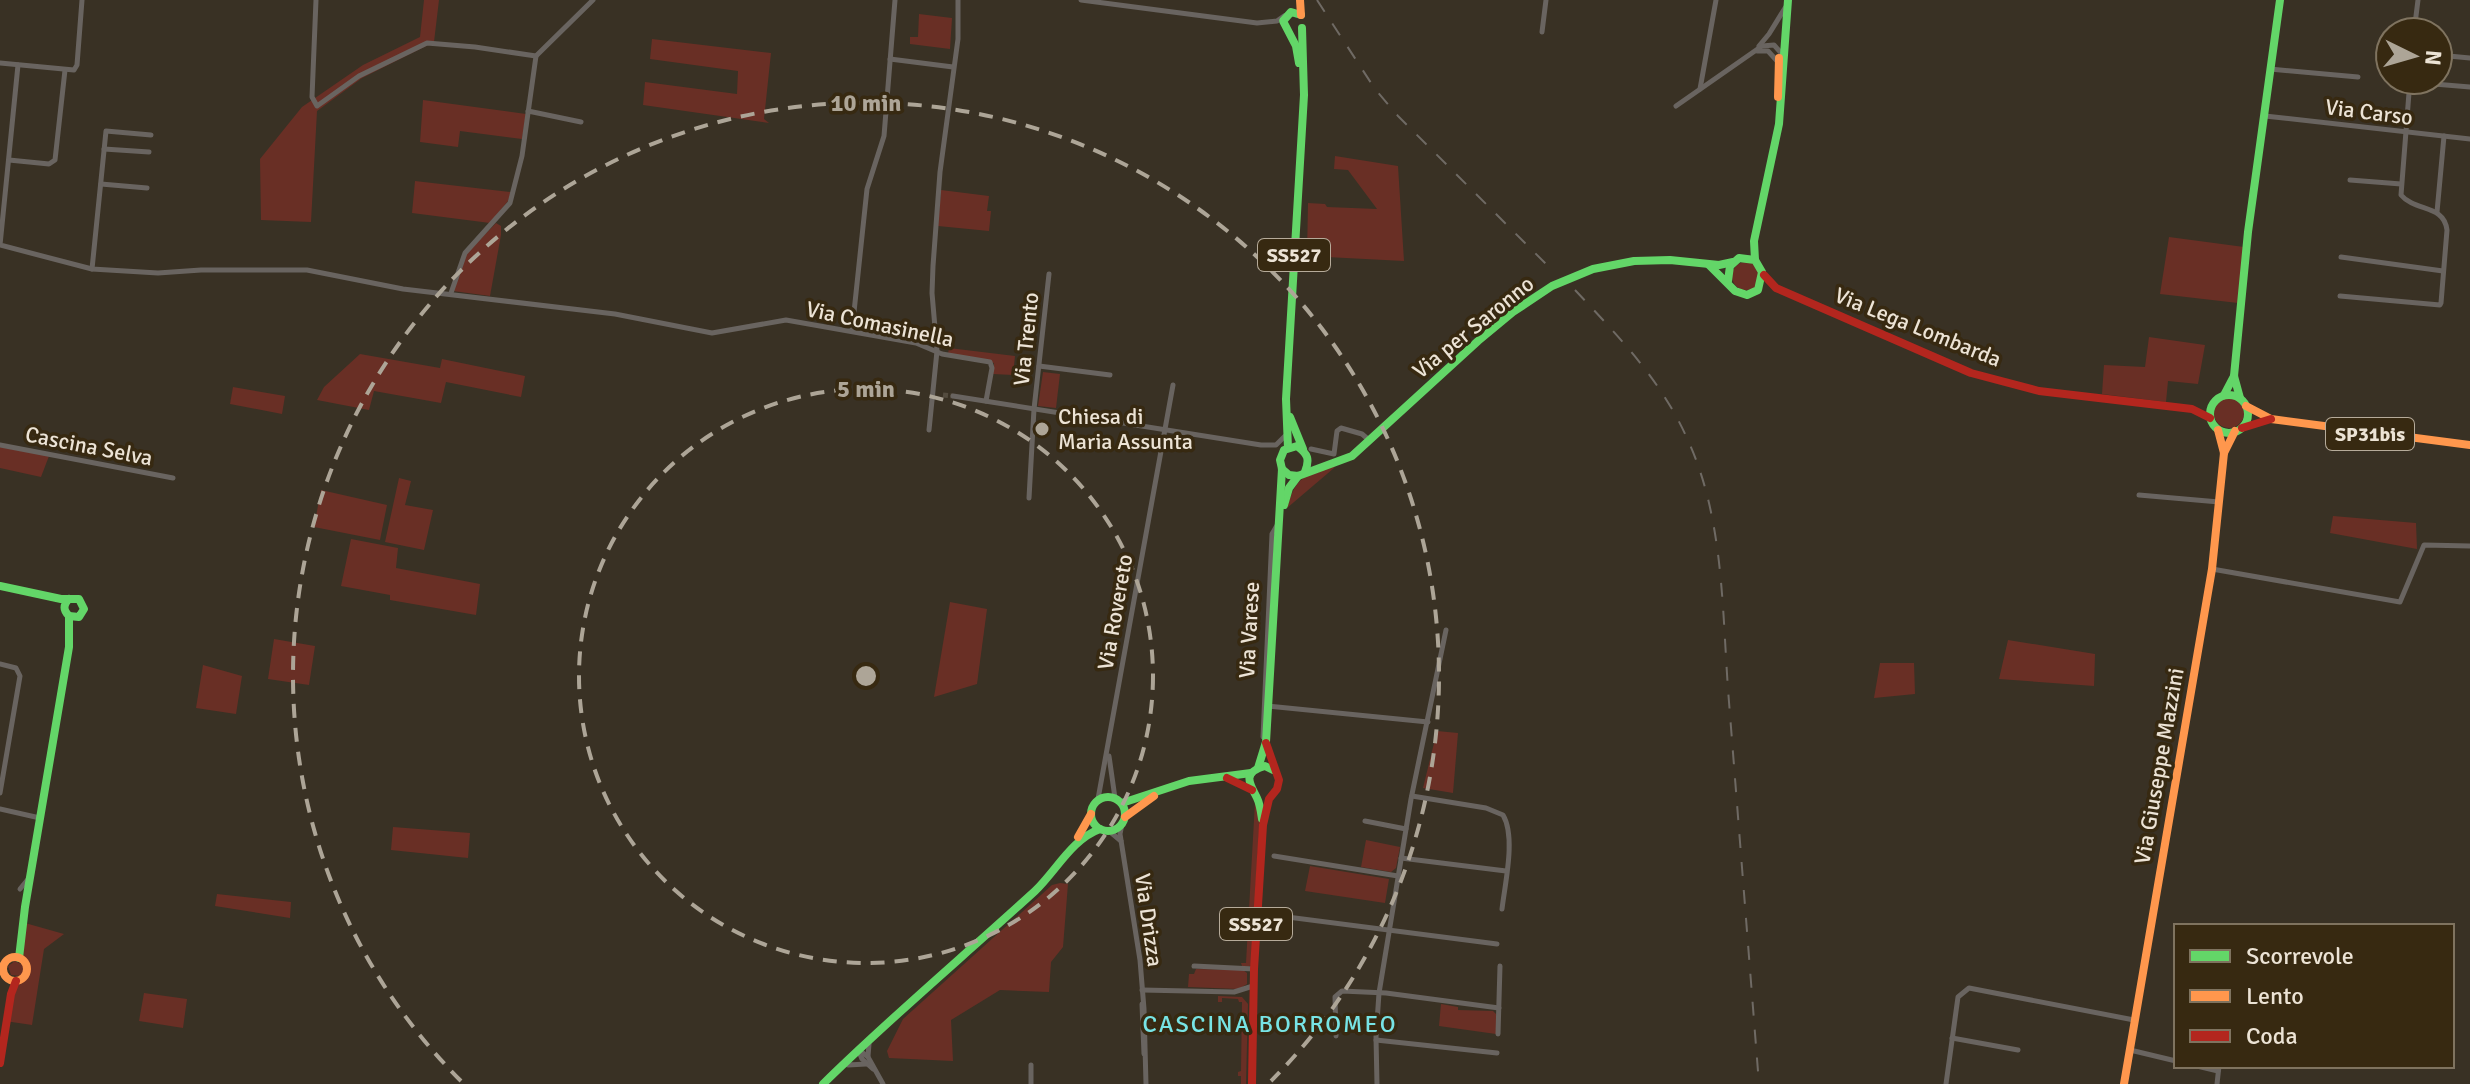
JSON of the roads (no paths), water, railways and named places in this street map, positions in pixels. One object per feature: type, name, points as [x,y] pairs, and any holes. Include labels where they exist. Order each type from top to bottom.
[{"type":"main road","points":[[1294,0],[1283,21],[1285,29],[1295,32],[1304,23],[1300,0]]},
{"type":"main road","points":[[2234,376],[2247,417],[2238,430],[2218,430],[2210,418],[2212,404],[2224,395],[2234,376],[2248,232],[2280,0]]},
{"type":"main road","points":[[1755,260],[1754,241],[1779,118],[1780,55],[1786,3]]},
{"type":"main road","points":[[1287,14],[1294,12],[1301,15]]},
{"type":"main road","name":"SS527","points":[[1282,469],[1302,112],[1302,28]]},
{"type":"main road","name":"SS527","points":[[1285,29],[1299,54],[1302,112]]},
{"type":"main road","points":[[1728,281],[1728,269],[1754,241]]},
{"type":"main road","name":"Via per Saronno","points":[[1302,474],[1352,456],[1478,341],[1552,286],[1581,273],[1621,263],[1670,260],[1705,264],[1736,260]]},
{"type":"main road","points":[[1736,260],[1755,260],[1761,265],[1764,275],[1756,291]]},
{"type":"main road","points":[[1705,264],[1714,267],[1737,292],[1748,294],[1776,288]]},
{"type":"main road","name":"Via Lega Lombarda","points":[[1764,275],[1776,288],[1971,373],[2039,391],[2192,409],[2210,418]]},
{"type":"main road","points":[[2224,395],[2243,402]]},
{"type":"main road","name":"SS527","points":[[1286,399],[1293,426],[1307,450],[1309,462],[1302,474]]},
{"type":"main road","name":"SP31bis","points":[[2243,402],[2271,419],[2470,445]]},
{"type":"main road","name":"Via Lega Lombarda","points":[[2192,409],[2212,404]]},
{"type":"main road","name":"SP31bis","points":[[2238,430],[2271,419]]},
{"type":"main road","name":"Via Giuseppe Mazzini","points":[[2124,1084],[2212,569],[2224,453],[2218,430]]},
{"type":"main road","name":"Via Giuseppe Mazzini","points":[[2224,453],[2238,430]]},
{"type":"main road","points":[[1284,451],[1297,446],[1332,462]]},
{"type":"main road","points":[[1282,469],[1289,475],[1302,474]]},
{"type":"main road","name":"Via Varese","points":[[1273,770],[1266,742],[1282,469]]},
{"type":"main road","name":"Via Varese","points":[[1279,521],[1289,488],[1302,474]]},
{"type":"main road","points":[[0,586],[48,597],[76,598],[83,603],[83,612],[71,615]]},
{"type":"main road","points":[[48,597],[71,615]]},
{"type":"main road","points":[[0,1063],[12,980],[2,967],[16,957],[19,944],[69,647],[71,615],[65,604],[69,599]]},
{"type":"main road","name":"Via Varese","points":[[1255,770],[1266,742]]},
{"type":"main road","points":[[1056,869],[1098,799],[1107,796],[1118,800],[1189,781],[1225,777],[1265,766],[1273,770]]},
{"type":"main road","name":"SS527","points":[[1255,770],[1249,781],[1263,825]]},
{"type":"main road","name":"SS527","points":[[1252,1084],[1253,986],[1263,825],[1271,795],[1279,784],[1278,775],[1273,770]]},
{"type":"main road","points":[[1225,777],[1254,792],[1271,795]]},
{"type":"main road","points":[[824,1084],[864,1053],[899,1013],[1056,869],[1086,834],[1123,821],[1162,790]]},
{"type":"main road","points":[[1118,800],[1123,821]]},
{"type":"main road","points":[[1091,814],[1093,822],[1104,830]]},
{"type":"main road","points":[[12,980],[24,977],[26,972],[26,963],[16,957]]},
{"type":"main road","points":[[824,1084],[864,1053]]},
{"type":"street","points":[[0,63],[74,70],[77,65],[82,0]]},
{"type":"street","points":[[316,0],[312,97],[317,106],[359,76],[427,43],[536,56]]},
{"type":"street","points":[[451,293],[465,253],[510,203],[520,168],[536,56],[593,0]]},
{"type":"street","points":[[852,331],[867,189],[884,136],[895,0]]},
{"type":"street","points":[[929,430],[937,351],[933,266],[940,172],[958,39],[958,0]]},
{"type":"street","points":[[1081,0],[1266,23],[1285,29]]},
{"type":"street","points":[[1542,32],[1546,0]]},
{"type":"street","points":[[1700,89],[1716,0]]},
{"type":"street","points":[[1753,53],[1769,34],[1786,3]]},
{"type":"street","points":[[1266,23],[1277,21],[1287,14]]},
{"type":"street","points":[[1676,106],[1766,44],[1780,55]]},
{"type":"street","points":[[1753,53],[1760,50],[1780,55]]},
{"type":"street","points":[[890,59],[953,67]]},
{"type":"street","points":[[0,245],[18,65]]},
{"type":"street","points":[[2270,69],[2358,77]]},
{"type":"street","points":[[9,160],[49,164],[55,160],[65,70]]},
{"type":"street","points":[[2340,296],[2440,305],[2447,224],[2437,212],[2404,199],[2401,184],[2409,96]]},
{"type":"street","points":[[528,111],[581,122]]},
{"type":"street","name":"Via Carso","points":[[2264,115],[2470,139]]},
{"type":"street","points":[[92,269],[106,131],[151,135]]},
{"type":"street","points":[[2437,212],[2444,136]]},
{"type":"street","points":[[104,149],[149,152]]},
{"type":"street","points":[[2350,180],[2401,184]]},
{"type":"street","points":[[101,184],[147,188]]},
{"type":"street","name":"Via Comasinella","points":[[0,245],[92,269],[158,273],[307,270],[403,289],[615,314],[712,333],[786,320],[916,343],[942,354],[991,363],[986,401]]},
{"type":"street","points":[[2341,257],[2443,271]]},
{"type":"street","name":"Via Trento","points":[[1029,498],[1034,409],[1049,274]]},
{"type":"street","points":[[1039,366],[1110,375]]},
{"type":"street","name":"Via Rovereto","points":[[1098,799],[1173,385]]},
{"type":"street","points":[[933,393],[943,395]]},
{"type":"street","points":[[953,396],[1284,451]]},
{"type":"street","points":[[1268,446],[1282,441],[1287,420]]},
{"type":"street","points":[[1307,450],[1334,454],[1337,431],[1341,428],[1362,434],[1369,440]]},
{"type":"street","name":"Cascina Selva","points":[[0,445],[173,478]]},
{"type":"street","points":[[2139,495],[2220,502]]},
{"type":"street","name":"Via Varese","points":[[1266,742],[1262,731],[1272,534],[1279,521]]},
{"type":"street","points":[[2212,569],[2400,602],[2424,545],[2470,546]]},
{"type":"street","points":[[1377,1084],[1379,993],[1412,796],[1446,630]]},
{"type":"street","points":[[0,664],[16,668],[20,673],[0,793]]},
{"type":"street","points":[[1268,706],[1428,722]]},
{"type":"street","points":[[1108,747],[1118,800]]},
{"type":"street","points":[[1412,796],[1501,813],[1505,818],[1509,830],[1502,909]]},
{"type":"street","points":[[0,809],[40,818]]},
{"type":"street","name":"Via Drizza","points":[[1123,821],[1121,842],[1142,990],[1146,1084]]},
{"type":"street","points":[[1365,821],[1406,829]]},
{"type":"street","points":[[1104,830],[1121,842]]},
{"type":"street","points":[[1274,856],[1398,876]]},
{"type":"street","points":[[1401,858],[1506,871]]},
{"type":"street","points":[[20,889],[30,877]]},
{"type":"street","points":[[1257,913],[1497,944]]},
{"type":"street","points":[[1194,966],[1254,969]]},
{"type":"street","points":[[1498,1034],[1500,966]]},
{"type":"street","points":[[1142,990],[1234,992],[1253,986]]},
{"type":"street","points":[[1946,1084],[1958,997],[1969,988],[2134,1020]]},
{"type":"street","points":[[1336,1036],[1335,994],[1342,991],[1499,1008]]},
{"type":"street","points":[[1234,992],[1253,1000]]},
{"type":"street","points":[[1952,1038],[2018,1050]]},
{"type":"street","points":[[1376,1040],[1497,1053]]},
{"type":"street","points":[[2129,1050],[2174,1061]]},
{"type":"street","points":[[864,1053],[883,1084]]},
{"type":"street","points":[[1031,1065],[1031,1084]]},
{"type":"street","points":[[2217,1084],[2219,1068]]},
{"type":"tunnel","points":[[943,395],[953,396]]},
{"type":"railway","points":[[1317,0],[1375,89],[1398,116],[1549,267]]},
{"type":"railway","points":[[1575,290],[1640,362],[1667,401],[1690,445],[1710,507],[1723,604],[1759,1084]]},
{"type":"place","name":"Chiesa di Maria Assunta","points":[[1042,429]]},
{"type":"district","name":"CASCINA BORROMEO","points":[[1270,1024]]}]
